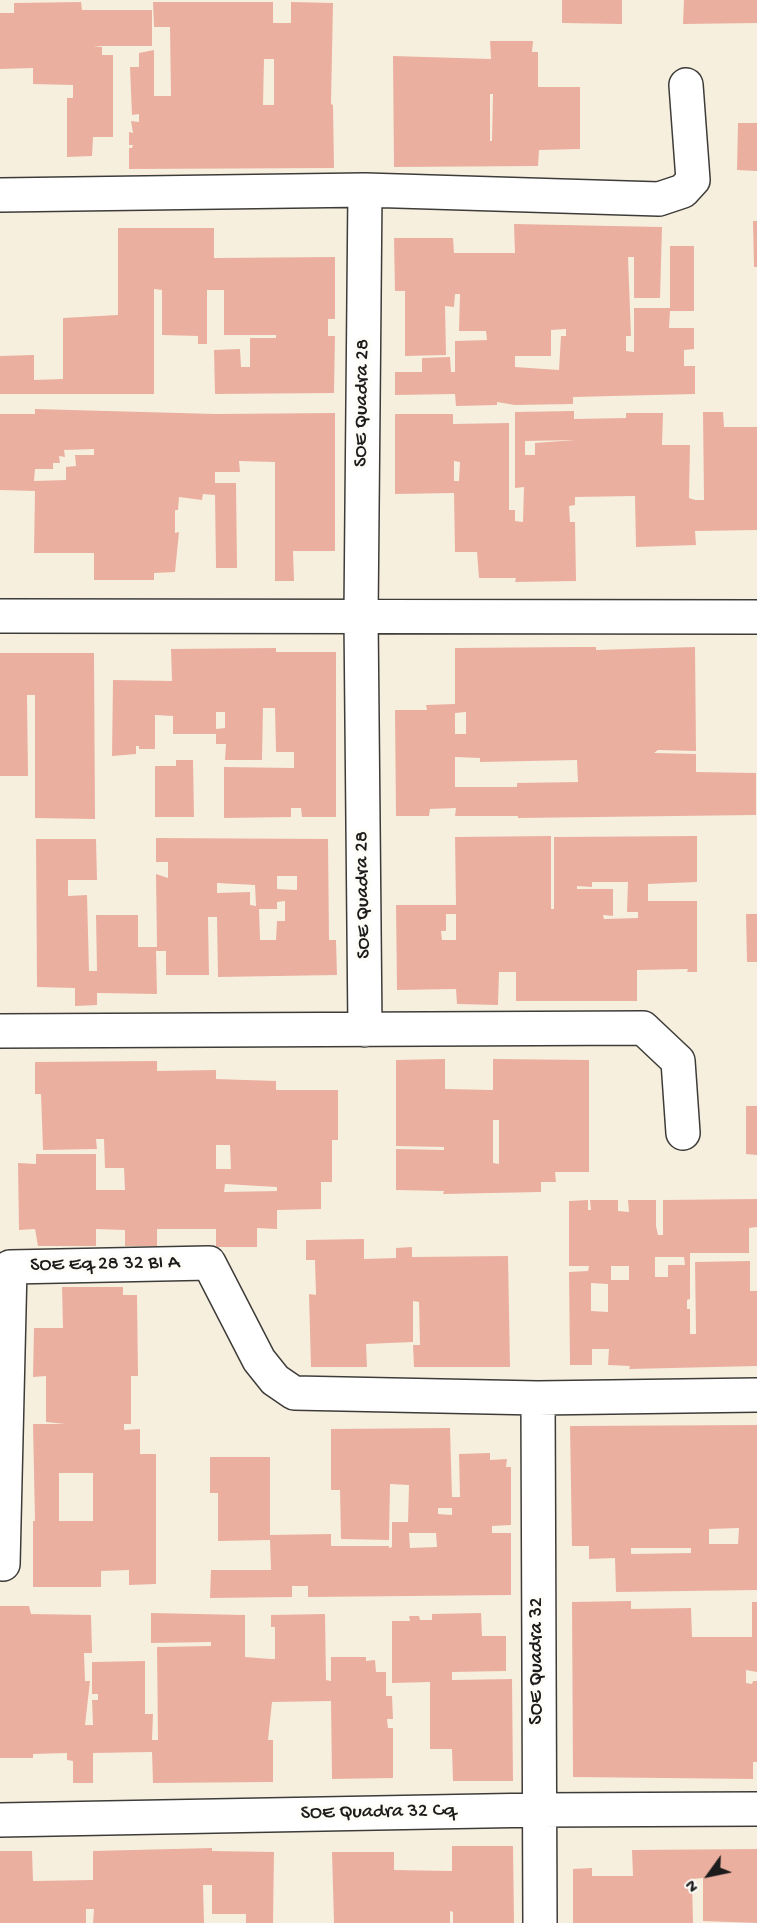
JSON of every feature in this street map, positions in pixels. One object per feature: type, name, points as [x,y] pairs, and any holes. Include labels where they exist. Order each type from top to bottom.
[{"type":"street","points":[[0,195],[365,190],[659,199],[683,190],[693,180],[686,85]]},
{"type":"street","name":"SOE Quadra 28","points":[[365,190],[361,616],[365,1030]]},
{"type":"street","points":[[0,616],[757,617]]},
{"type":"street","points":[[0,1031],[642,1028],[678,1061],[683,1133]]},
{"type":"street","name":"SOE Eq 28 32 BI A","points":[[3,1564],[3,1449],[10,1266],[209,1263],[259,1360],[275,1380],[294,1393],[538,1398]]},
{"type":"street","points":[[538,1398],[757,1395]]},
{"type":"street","name":"SOE Quadra 32","points":[[538,1398],[540,1923]]},
{"type":"street","name":"SOE Quadra 32 Cq","points":[[0,1820],[538,1809],[757,1809]]},
{"type":"building","points":[[562,0],[622,0],[622,24],[562,23]]},
{"type":"building","points":[[684,0],[757,0],[757,23],[683,24]]},
{"type":"building","points":[[81,2],[82,10],[152,10],[152,46],[93,46],[102,47],[102,55],[113,55],[113,137],[93,137],[92,156],[67,157],[67,98],[73,98],[73,85],[33,84],[33,68],[0,69],[0,13],[14,13],[14,3]]},
{"type":"building","points":[[153,2],[273,2],[273,23],[291,23],[291,2],[333,3],[331,104],[333,105],[334,168],[129,169],[129,148],[133,145],[129,145],[129,132],[133,133],[131,121],[139,122],[139,114],[132,115],[130,67],[139,67],[139,53],[154,50],[154,96],[171,96],[170,27],[154,27]],"holes":[[[264,59],[274,59],[274,105],[263,105]]]},
{"type":"building","points":[[490,41],[533,41],[532,52],[538,52],[538,87],[580,87],[580,149],[539,150],[538,166],[394,167],[393,56],[491,59]],"holes":[[[490,94],[493,94],[492,141],[490,141]]]},
{"type":"building","points":[[738,123],[757,123],[757,171],[737,170]]},
{"type":"building","points":[[753,221],[757,221],[757,267],[754,267]]},
{"type":"building","points":[[514,224],[662,227],[660,298],[634,298],[634,257],[628,257],[631,336],[626,336],[626,351],[634,352],[634,308],[670,308],[670,246],[694,246],[694,311],[670,311],[669,328],[694,328],[694,349],[684,350],[684,366],[695,366],[695,394],[573,397],[573,404],[515,405],[497,402],[497,405],[456,406],[455,394],[395,395],[395,372],[422,372],[422,358],[450,357],[451,372],[455,372],[455,341],[487,340],[486,331],[459,331],[460,294],[455,294],[454,307],[445,306],[446,355],[405,356],[405,291],[395,291],[394,238],[453,238],[454,253],[515,253]],"holes":[[[566,329],[566,336],[561,336],[559,370],[515,367],[515,356],[551,356],[551,330]]]},
{"type":"building","points":[[118,228],[214,228],[214,258],[335,257],[335,319],[328,319],[328,336],[335,336],[334,393],[215,394],[214,350],[240,349],[241,367],[250,367],[250,338],[276,338],[276,335],[224,335],[224,290],[207,290],[207,344],[198,344],[198,336],[162,335],[162,290],[154,289],[154,394],[0,394],[0,356],[34,355],[34,380],[63,379],[63,318],[118,315]]},
{"type":"building","points":[[35,409],[215,414],[335,413],[335,551],[293,551],[294,581],[275,581],[275,462],[239,461],[240,472],[215,472],[215,483],[236,483],[237,568],[216,568],[215,495],[203,494],[202,500],[179,497],[178,510],[175,510],[175,533],[179,532],[175,572],[154,573],[154,580],[94,580],[94,553],[34,553],[35,491],[0,490],[0,414],[35,414]],"holes":[[[94,449],[94,455],[75,455],[76,466],[66,467],[66,480],[34,481],[35,469],[53,469],[53,463],[60,463],[59,456],[65,457],[64,450]]]},
{"type":"building","points":[[574,411],[574,419],[626,418],[626,413],[663,413],[662,445],[690,445],[689,498],[695,500],[704,500],[703,412],[723,412],[724,427],[757,427],[757,530],[695,531],[696,545],[636,547],[635,496],[575,497],[575,505],[569,506],[570,522],[575,522],[576,581],[515,582],[516,578],[479,578],[477,552],[455,552],[454,493],[395,494],[395,414],[453,414],[453,424],[509,423],[509,510],[515,510],[515,521],[523,522],[524,487],[515,488],[515,412]],"holes":[[[575,440],[535,443],[535,455],[525,455],[525,441]],[[454,461],[460,462],[459,481],[454,481]]]},
{"type":"building","points":[[596,647],[596,650],[695,647],[696,751],[658,750],[654,753],[696,754],[696,772],[756,773],[756,815],[518,818],[518,816],[455,816],[456,808],[430,809],[429,816],[396,816],[395,710],[427,710],[426,705],[455,704],[455,648]],"holes":[[[466,712],[466,734],[455,734],[455,713]],[[455,757],[480,758],[480,762],[577,760],[578,782],[517,783],[517,787],[455,787]]]},
{"type":"building","points":[[276,648],[276,652],[336,652],[336,817],[302,817],[301,808],[291,808],[291,817],[224,818],[224,767],[294,768],[294,752],[276,752],[275,708],[263,708],[262,760],[225,760],[226,744],[216,744],[216,734],[173,734],[173,716],[155,715],[155,749],[139,749],[139,746],[136,746],[136,754],[112,756],[113,680],[172,681],[171,649]],"holes":[[[216,712],[225,712],[225,728],[216,729]]]},
{"type":"building","points":[[0,653],[94,653],[95,819],[35,818],[35,695],[27,695],[28,776],[0,776]]},
{"type":"building","points":[[176,760],[193,760],[194,817],[155,817],[155,766],[176,766]]},
{"type":"building","points":[[551,836],[551,909],[554,909],[554,837],[697,836],[697,882],[648,884],[648,901],[697,901],[697,972],[687,972],[688,969],[637,970],[637,1001],[516,1001],[516,972],[499,972],[498,1005],[457,1004],[456,989],[397,990],[396,905],[456,905],[455,837]],"holes":[[[592,882],[628,882],[627,912],[638,912],[638,918],[604,919],[603,915],[613,916],[613,889],[577,889],[577,886],[592,887]],[[446,914],[456,914],[456,940],[442,940],[441,931],[446,931]]]},
{"type":"building","points":[[156,838],[328,839],[329,940],[336,940],[337,975],[218,977],[217,917],[208,917],[209,975],[166,975],[166,951],[156,951],[157,994],[97,993],[97,1005],[75,1006],[75,988],[37,987],[36,839],[96,839],[97,880],[68,880],[68,896],[87,895],[89,971],[97,971],[96,915],[138,915],[138,947],[157,947],[156,874],[168,878],[168,862],[156,862]],"holes":[[[277,876],[297,876],[297,890],[277,889]],[[217,883],[255,885],[256,906],[250,905],[250,892],[217,893]],[[285,901],[285,921],[277,921],[276,940],[260,940],[259,909],[277,909],[277,902]]]},
{"type":"building","points":[[746,914],[757,914],[757,962],[747,962]]},
{"type":"building","points":[[445,1059],[445,1089],[493,1090],[493,1059],[589,1060],[589,1172],[555,1172],[556,1182],[541,1182],[541,1192],[443,1194],[444,1191],[396,1190],[396,1149],[444,1150],[444,1147],[396,1146],[396,1060]],"holes":[[[493,1120],[499,1120],[499,1164],[493,1163]]]},
{"type":"building","points":[[157,1061],[157,1071],[216,1070],[216,1079],[276,1081],[276,1090],[338,1090],[338,1140],[332,1140],[332,1182],[321,1182],[321,1209],[277,1210],[277,1229],[257,1228],[257,1247],[216,1247],[216,1229],[157,1229],[157,1246],[125,1246],[125,1230],[96,1229],[96,1246],[38,1246],[35,1229],[19,1230],[18,1163],[36,1164],[36,1154],[96,1154],[96,1190],[125,1190],[124,1168],[105,1168],[104,1139],[96,1139],[97,1149],[43,1150],[41,1094],[35,1094],[35,1062]],"holes":[[[216,1145],[230,1145],[231,1169],[216,1169]],[[225,1184],[277,1187],[277,1191],[224,1192]]]},
{"type":"building","points":[[746,1106],[757,1106],[757,1155],[746,1154]]},
{"type":"building","points":[[757,1199],[757,1227],[749,1228],[749,1253],[690,1253],[690,1299],[687,1300],[687,1309],[690,1309],[690,1334],[696,1334],[695,1262],[750,1261],[750,1291],[757,1291],[757,1366],[629,1369],[630,1366],[608,1365],[609,1349],[592,1349],[592,1365],[570,1365],[569,1272],[588,1271],[589,1266],[569,1266],[569,1201],[588,1200],[588,1210],[591,1210],[590,1200],[618,1200],[618,1211],[629,1212],[628,1200],[656,1200],[656,1226],[658,1235],[663,1235],[663,1200]],"holes":[[[655,1257],[684,1257],[685,1265],[668,1265],[668,1277],[655,1277]],[[611,1266],[629,1266],[629,1280],[611,1280]],[[591,1283],[608,1284],[608,1312],[591,1311]]]},
{"type":"building","points":[[364,1239],[364,1259],[396,1258],[396,1248],[412,1247],[412,1257],[508,1256],[510,1367],[414,1367],[413,1345],[420,1345],[419,1302],[413,1301],[413,1342],[366,1344],[367,1367],[311,1367],[309,1294],[316,1295],[315,1260],[306,1260],[306,1240]]},
{"type":"building","points":[[62,1287],[123,1287],[123,1295],[137,1295],[138,1376],[131,1376],[131,1424],[124,1424],[124,1430],[140,1429],[140,1454],[156,1454],[156,1584],[129,1585],[129,1570],[101,1571],[101,1587],[33,1587],[33,1521],[35,1521],[33,1424],[65,1424],[46,1422],[46,1376],[33,1377],[34,1328],[63,1328]],"holes":[[[59,1473],[93,1473],[93,1521],[59,1521]]]},
{"type":"building","points":[[757,1425],[757,1590],[616,1592],[615,1558],[589,1559],[589,1546],[572,1546],[570,1426]],"holes":[[[739,1528],[738,1544],[709,1544],[709,1529]],[[631,1548],[691,1548],[691,1553],[631,1554]]]},
{"type":"building","points":[[450,1428],[452,1497],[460,1497],[459,1454],[490,1453],[490,1460],[507,1459],[506,1467],[511,1467],[511,1525],[492,1526],[492,1533],[511,1533],[511,1595],[308,1597],[308,1586],[292,1586],[292,1597],[210,1598],[211,1570],[271,1570],[270,1540],[218,1541],[218,1493],[210,1493],[210,1457],[270,1457],[270,1535],[331,1534],[331,1546],[392,1547],[392,1522],[408,1522],[409,1485],[390,1484],[389,1540],[341,1539],[340,1490],[331,1490],[331,1429]],"holes":[[[438,1508],[452,1508],[452,1515],[438,1514]],[[409,1533],[436,1533],[437,1547],[410,1548]]]},
{"type":"building","points":[[631,1601],[631,1609],[691,1608],[692,1637],[752,1637],[752,1602],[757,1602],[757,1672],[746,1670],[746,1683],[752,1684],[753,1681],[757,1681],[757,1762],[753,1762],[753,1779],[573,1777],[572,1602]]},
{"type":"building","points":[[0,1606],[29,1606],[31,1614],[91,1615],[92,1653],[84,1653],[85,1681],[90,1681],[85,1725],[93,1725],[92,1700],[98,1700],[98,1694],[92,1694],[92,1662],[145,1661],[145,1714],[153,1714],[152,1740],[158,1740],[157,1647],[211,1646],[211,1642],[151,1643],[151,1613],[245,1615],[245,1657],[271,1659],[275,1659],[275,1627],[271,1627],[271,1615],[325,1614],[326,1680],[331,1681],[331,1657],[366,1657],[366,1661],[375,1660],[376,1672],[386,1672],[386,1696],[392,1696],[393,1719],[387,1719],[388,1728],[393,1728],[393,1778],[332,1779],[331,1701],[272,1702],[268,1740],[273,1740],[273,1782],[153,1783],[152,1752],[93,1753],[93,1783],[73,1783],[73,1761],[67,1760],[67,1753],[33,1754],[33,1758],[0,1758]]},
{"type":"building","points":[[481,1613],[482,1636],[506,1636],[506,1671],[452,1672],[452,1680],[512,1679],[513,1781],[453,1781],[452,1749],[430,1749],[430,1682],[392,1683],[392,1621],[410,1621],[409,1616],[419,1616],[420,1620],[432,1620],[432,1614]]},
{"type":"building","points":[[452,1846],[513,1846],[514,1923],[453,1923],[453,1912],[450,1911],[450,1923],[334,1923],[332,1852],[394,1852],[394,1870],[452,1871]]},
{"type":"building","points":[[212,1848],[212,1851],[274,1852],[273,1923],[246,1923],[246,1914],[212,1914],[212,1885],[203,1885],[204,1923],[93,1923],[94,1909],[86,1909],[86,1923],[0,1923],[0,1851],[32,1851],[33,1881],[93,1880],[93,1851]]},
{"type":"building","points":[[757,1849],[757,1923],[703,1921],[703,1878],[692,1879],[693,1923],[573,1923],[573,1869],[592,1868],[592,1876],[633,1876],[632,1850]]}]
